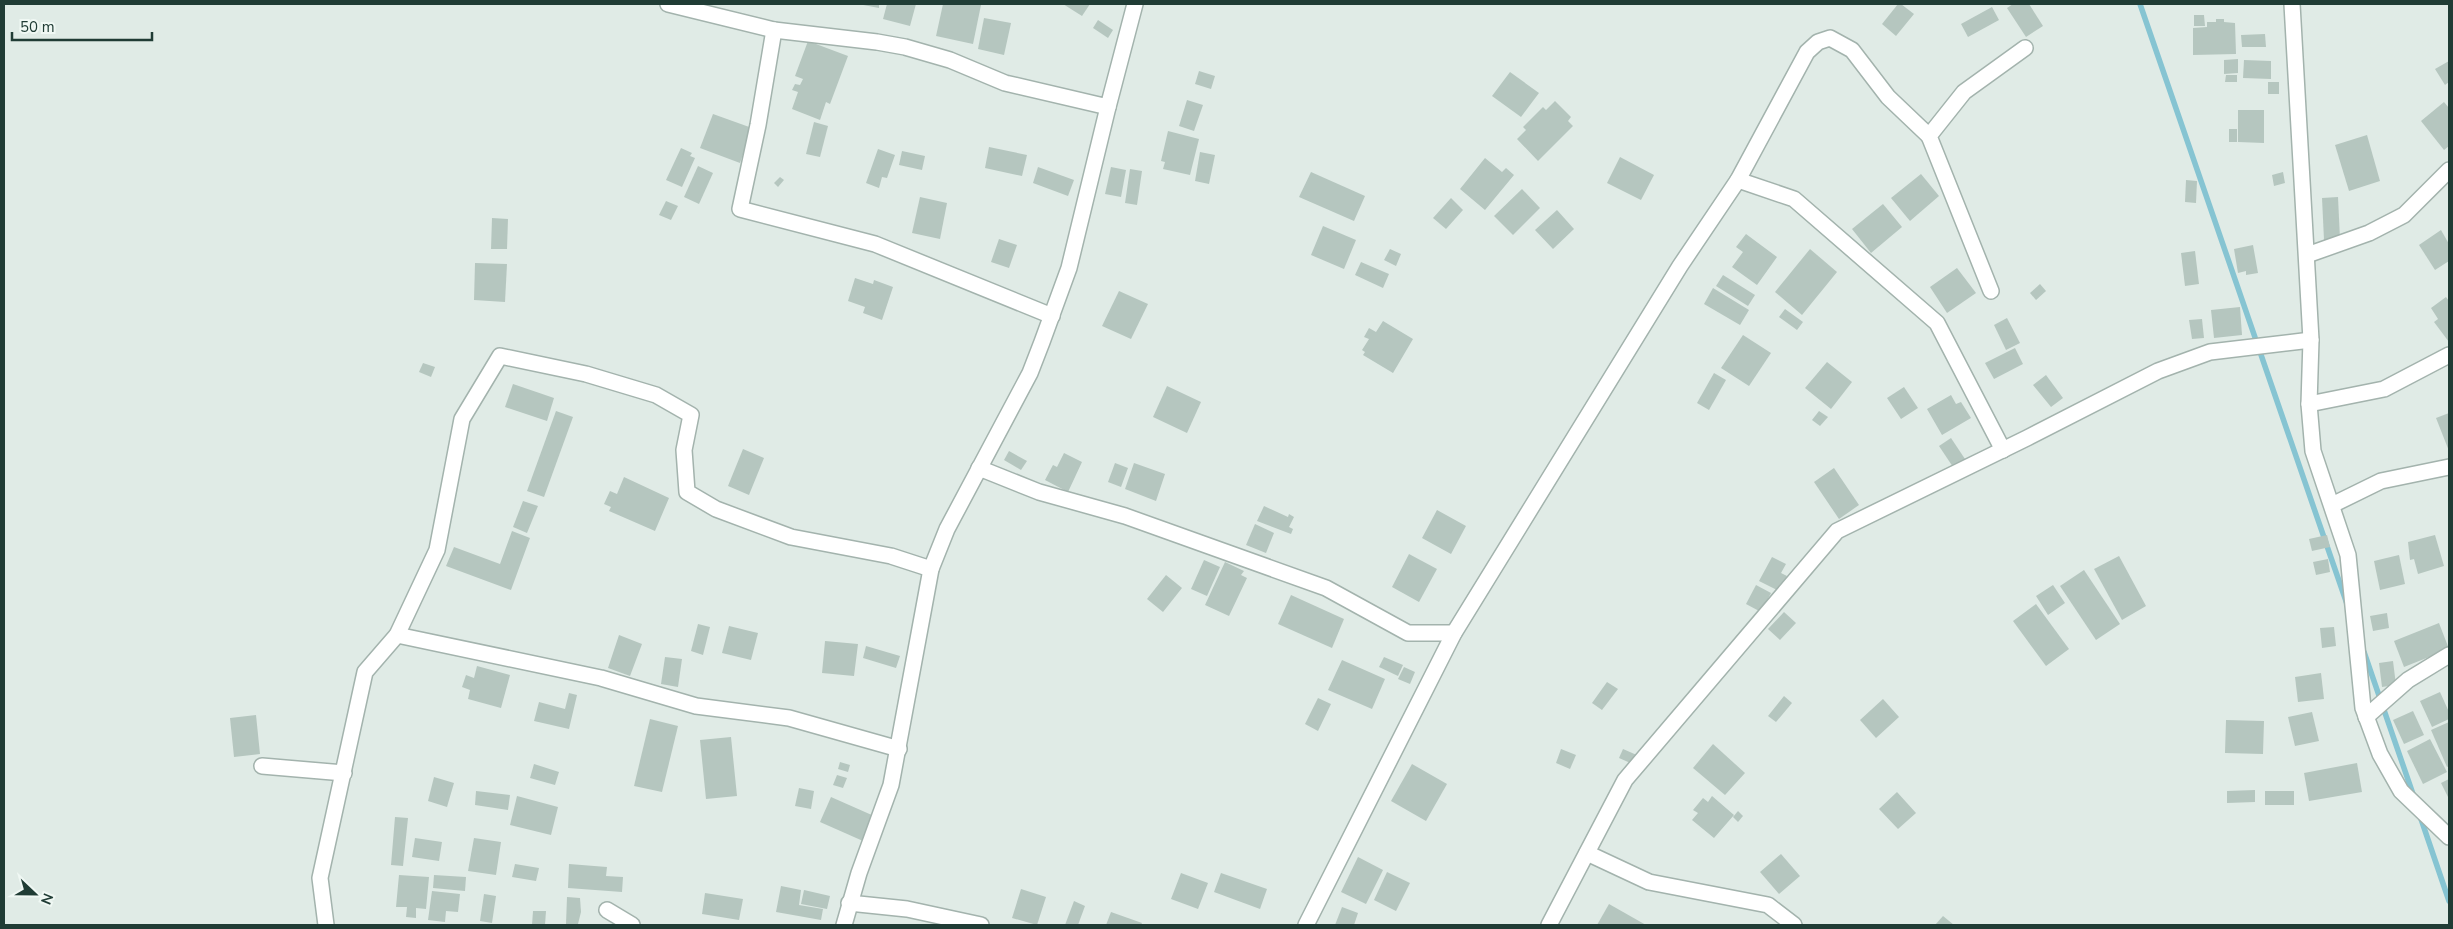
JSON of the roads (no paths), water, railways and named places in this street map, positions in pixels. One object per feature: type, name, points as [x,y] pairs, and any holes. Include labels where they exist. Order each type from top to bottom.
[{"type":"street","points":[[668,4],[774,30],[877,42],[905,48],[950,60],[1005,83],[1108,107]]},
{"type":"street","points":[[844,925],[849,903],[891,785],[932,569],[947,530],[1030,373],[1052,316],[1069,268],[1135,4]]},
{"type":"street","points":[[2292,4],[2311,340],[2309,404],[2313,451],[2348,556],[2357,664],[2366,716],[2380,754],[2401,791],[2449,838]]},
{"type":"street","points":[[774,30],[758,125],[740,209],[875,244],[1052,316]]},
{"type":"street","points":[[1306,925],[1454,634],[1680,266],[1738,180],[1807,52],[1818,42],[1830,38],[1852,50],[1888,97],[1929,136],[1991,292]]},
{"type":"street","points":[[1929,136],[1964,92],[2025,48]]},
{"type":"street","points":[[2307,255],[2369,233],[2404,215],[2449,170]]},
{"type":"street","points":[[1738,180],[1794,199],[1937,323],[2003,450]]},
{"type":"street","points":[[1549,925],[1625,780],[1837,531],[2003,450],[2158,371],[2210,352],[2311,340]]},
{"type":"street","points":[[2309,404],[2384,389],[2449,355]]},
{"type":"street","points":[[326,925],[320,878],[365,672],[397,634],[436,550],[462,419],[500,356],[586,374],[656,396],[691,416],[684,450],[687,492],[716,509],[791,537],[891,556],[932,569]]},
{"type":"street","points":[[2332,505],[2381,481],[2449,467]]},
{"type":"street","points":[[979,468],[1039,492],[1125,516],[1326,588],[1408,633],[1454,634]]},
{"type":"street","points":[[397,634],[601,678],[696,706],[789,718],[899,749]]},
{"type":"street","points":[[2366,716],[2408,680],[2449,655]]},
{"type":"street","points":[[262,766],[344,773]]},
{"type":"street","points":[[1587,853],[1649,882],[1768,905],[1794,925]]},
{"type":"street","points":[[849,903],[907,909],[981,925]]},
{"type":"street","points":[[606,910],[632,925]]},
{"type":"waterway","points":[[2140,4],[2347,604]]},
{"type":"waterway","points":[[2364,652],[2414,797]]},
{"type":"waterway","points":[[2420,816],[2449,901]]}]
